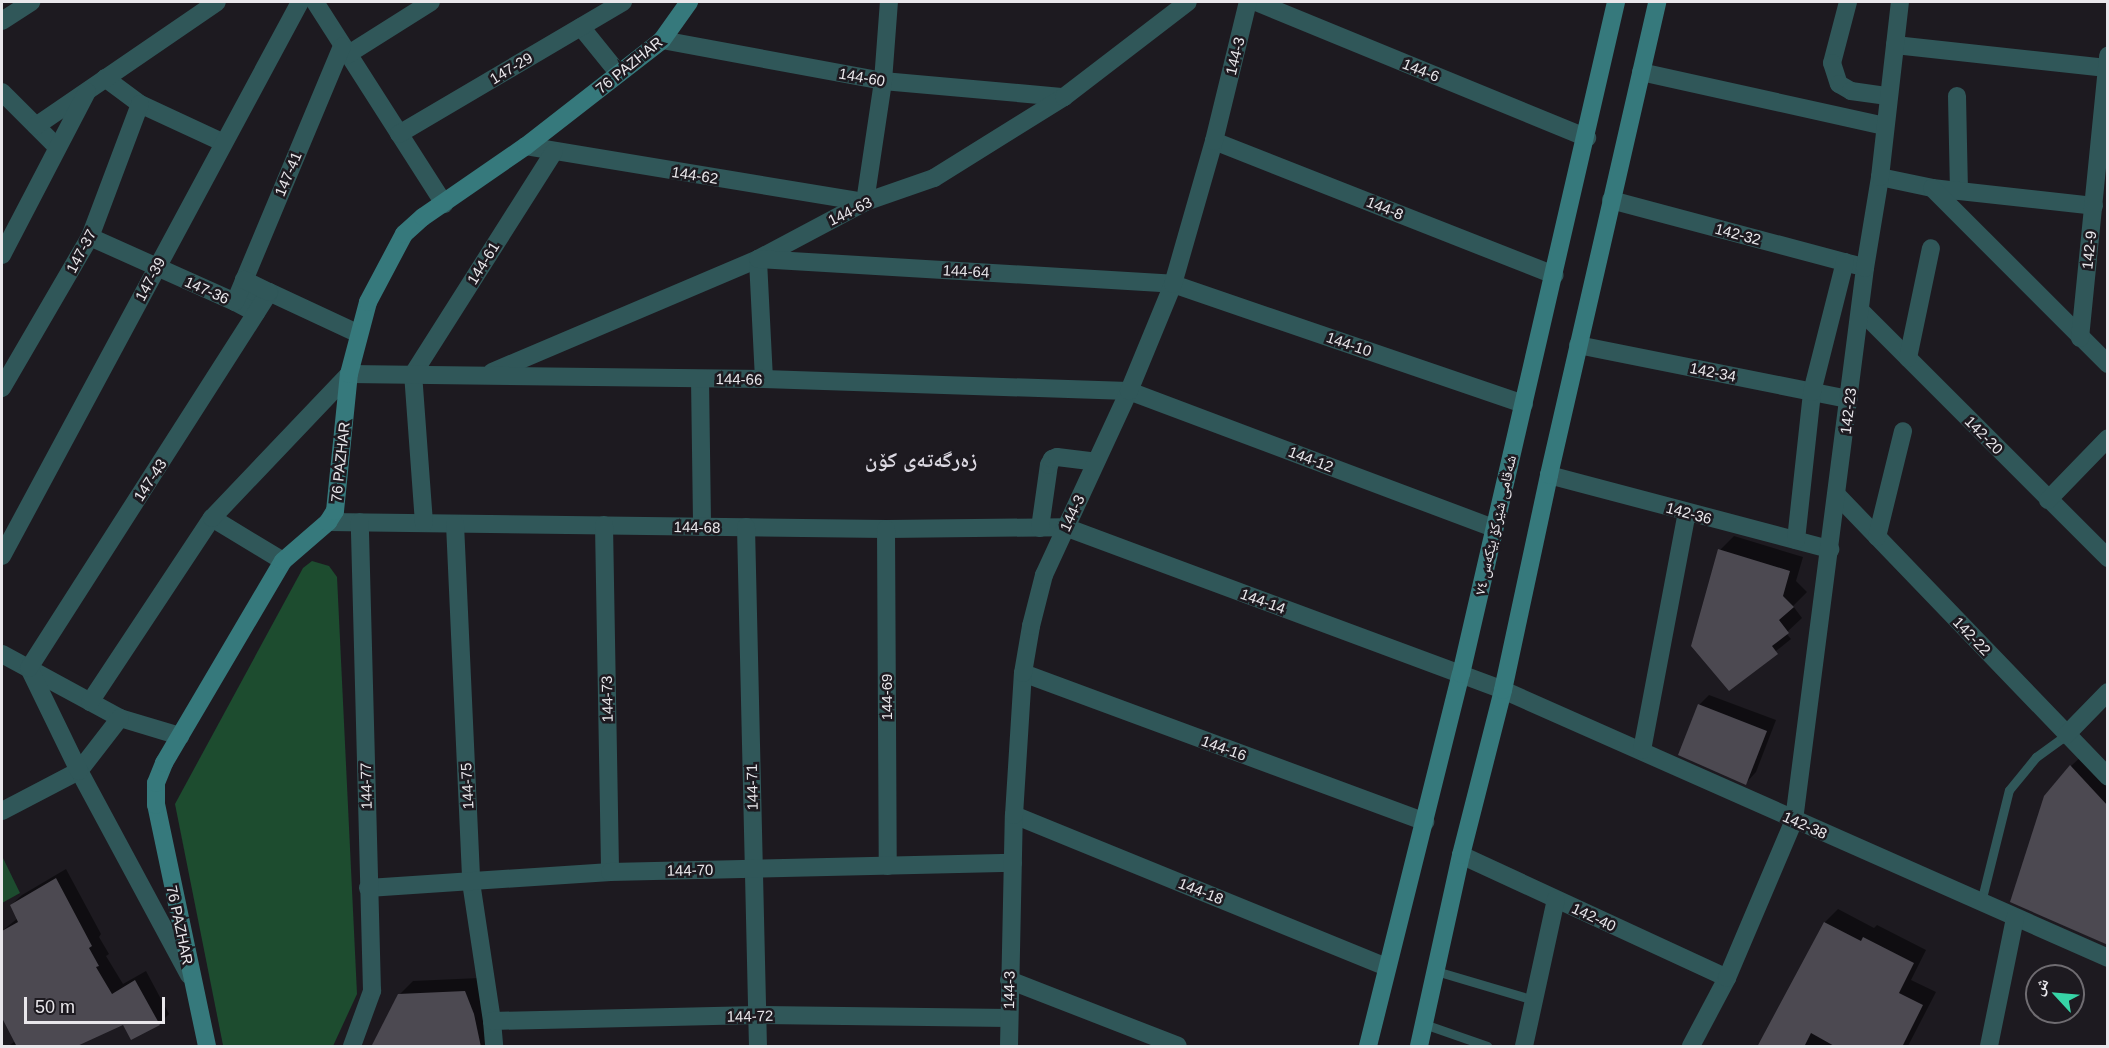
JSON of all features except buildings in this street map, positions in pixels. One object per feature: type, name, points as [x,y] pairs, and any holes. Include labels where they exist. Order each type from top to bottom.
[{"type":"street","points":[[2,21],[31,2]]},
{"type":"street","points":[[36,126],[217,2]]},
{"type":"street","name":"147-39","points":[[2,556],[222,142],[300,2]]},
{"type":"street","points":[[315,2],[444,204]]},
{"type":"street","points":[[345,50],[431,2]]},
{"type":"street","name":"147-29","points":[[399,135],[623,2]]},
{"type":"street","name":"76 PAZHAR","points":[[207,1047],[156,805],[159,774],[283,561],[328,522],[338,495],[349,374],[357,333],[378,280],[404,234],[423,217],[526,146],[662,40],[689,2]]},
{"type":"street","points":[[865,202],[883,81],[889,2]]},
{"type":"street","name":"144-63","points":[[485,375],[758,259],[865,202],[934,178],[1064,97],[1188,2]]},
{"type":"street","name":"144-3","points":[[1009,1047],[1014,815],[1023,673],[1030,626],[1044,575],[1129,391],[1173,284],[1214,141],[1248,2]]},
{"type":"street","name":"144-6","points":[[1256,2],[1587,138]]},
{"type":"street","name":"شەقامی شێرکۆ بێکەس ٧٤","points":[[1368,1047],[1461,674],[1493,528],[1587,138],[1616,2]]},
{"type":"street","points":[[1419,1047],[1461,855],[1503,690],[1578,345],[1657,2]]},
{"type":"street","points":[[1848,2],[1832,63],[1839,84],[1851,91],[1888,96]]},
{"type":"street","name":"142-23","points":[[1691,1047],[1727,978],[1794,820],[1865,268],[1880,177],[1884,126],[1900,2]]},
{"type":"street","points":[[581,27],[619,74]]},
{"type":"street","name":"144-60","points":[[662,40],[883,81],[1064,97]]},
{"type":"street","points":[[1895,45],[2107,68]]},
{"type":"street","name":"147-41","points":[[244,280],[345,50]]},
{"type":"street","name":"142-9","points":[[2080,338],[2108,55]]},
{"type":"street","points":[[1641,72],[1884,126]]},
{"type":"street","points":[[97,83],[222,142]]},
{"type":"street","points":[[2,255],[57,147],[97,83]]},
{"type":"street","points":[[2,92],[57,147]]},
{"type":"street","points":[[1957,96],[1959,191]]},
{"type":"street","name":"147-37","points":[[2,388],[90,237],[140,104]]},
{"type":"street","name":"144-8","points":[[1214,141],[1555,275]]},
{"type":"street","name":"144-62","points":[[526,146],[865,202]]},
{"type":"street","name":"144-61","points":[[413,374],[554,152]]},
{"type":"street","points":[[1880,177],[1932,188],[2094,206]]},
{"type":"street","points":[[1932,188],[2080,338],[2107,361]]},
{"type":"street","name":"142-32","points":[[1611,200],[1865,268]]},
{"type":"street","name":"147-36","points":[[90,237],[156,268],[247,304],[270,291]]},
{"type":"street","points":[[1908,358],[1931,248]]},
{"type":"street","points":[[758,259],[764,379]]},
{"type":"street","name":"144-64","points":[[758,259],[1173,284]]},
{"type":"street","points":[[1796,540],[1812,392],[1845,262]]},
{"type":"street","points":[[244,280],[357,333]]},
{"type":"street","points":[[244,280],[247,304]]},
{"type":"street","name":"144-10","points":[[1173,284],[1524,404]]},
{"type":"street","name":"147-43","points":[[29,668],[247,304]]},
{"type":"street","name":"142-20","points":[[1860,310],[2108,558]]},
{"type":"street","name":"142-34","points":[[1578,345],[1849,399]]},
{"type":"street","points":[[90,702],[212,518],[349,374]]},
{"type":"street","name":"144-66","points":[[349,374],[764,379],[1129,391]]},
{"type":"street","points":[[413,374],[424,523]]},
{"type":"street","points":[[700,379],[702,527]]},
{"type":"street","name":"144-12","points":[[1129,391],[1493,528]]},
{"type":"street","points":[[1877,537],[1903,431]]},
{"type":"street","points":[[2048,500],[2108,438]]},
{"type":"street","points":[[1040,528],[1052,459],[1057,457],[1096,462]]},
{"type":"street","name":"142-36","points":[[1549,475],[1830,549]]},
{"type":"street","name":"142-22","points":[[1837,495],[2108,777]]},
{"type":"street","points":[[1642,750],[1687,512]]},
{"type":"street","points":[[212,518],[283,561]]},
{"type":"street","name":"144-68","points":[[328,522],[886,529],[1065,528]]},
{"type":"street","name":"144-77","points":[[352,1047],[372,991],[360,522]]},
{"type":"street","name":"144-75","points":[[455,524],[471,882],[494,1047]]},
{"type":"street","name":"144-73","points":[[604,525],[610,872]]},
{"type":"street","name":"144-71","points":[[746,527],[758,1047]]},
{"type":"street","name":"144-14","points":[[1065,528],[1503,690]]},
{"type":"street","name":"144-69","points":[[886,529],[888,866]]},
{"type":"street","points":[[2,654],[120,718],[180,736]]},
{"type":"street","points":[[29,668],[79,771],[192,979]]},
{"type":"street","name":"144-16","points":[[1023,673],[1425,822]]},
{"type":"street","name":"142-38","points":[[1503,690],[2108,958]]},
{"type":"street","points":[[2066,735],[2108,692]]},
{"type":"street","points":[[2,811],[79,771],[120,718]]},
{"type":"street","name":"144-18","points":[[1014,815],[1387,967]]},
{"type":"street","name":"142-40","points":[[1461,855],[1727,978]]},
{"type":"street","name":"144-70","points":[[368,888],[610,872],[1013,863]]},
{"type":"street","points":[[1524,1047],[1556,899]]},
{"type":"street","points":[[1989,1047],[2015,918]]},
{"type":"street","points":[[1009,980],[1178,1047]]},
{"type":"street","name":"144-72","points":[[492,1022],[758,1015],[1008,1018]]},
{"type":"lane","points":[[1981,902],[2009,790],[2036,757],[2066,735]]},
{"type":"lane","points":[[1436,970],[1534,1000]]},
{"type":"lane","points":[[1424,1024],[1487,1047]]},
{"type":"green space","points":[[312,561],[329,566],[337,577],[357,994],[333,1046],[223,1045],[175,804],[303,568]]},
{"type":"green space","points":[[2,856],[20,893],[2,903]]},
{"type":"district","name":"زەرگەتەی کۆن","points":[[921,460]]}]
